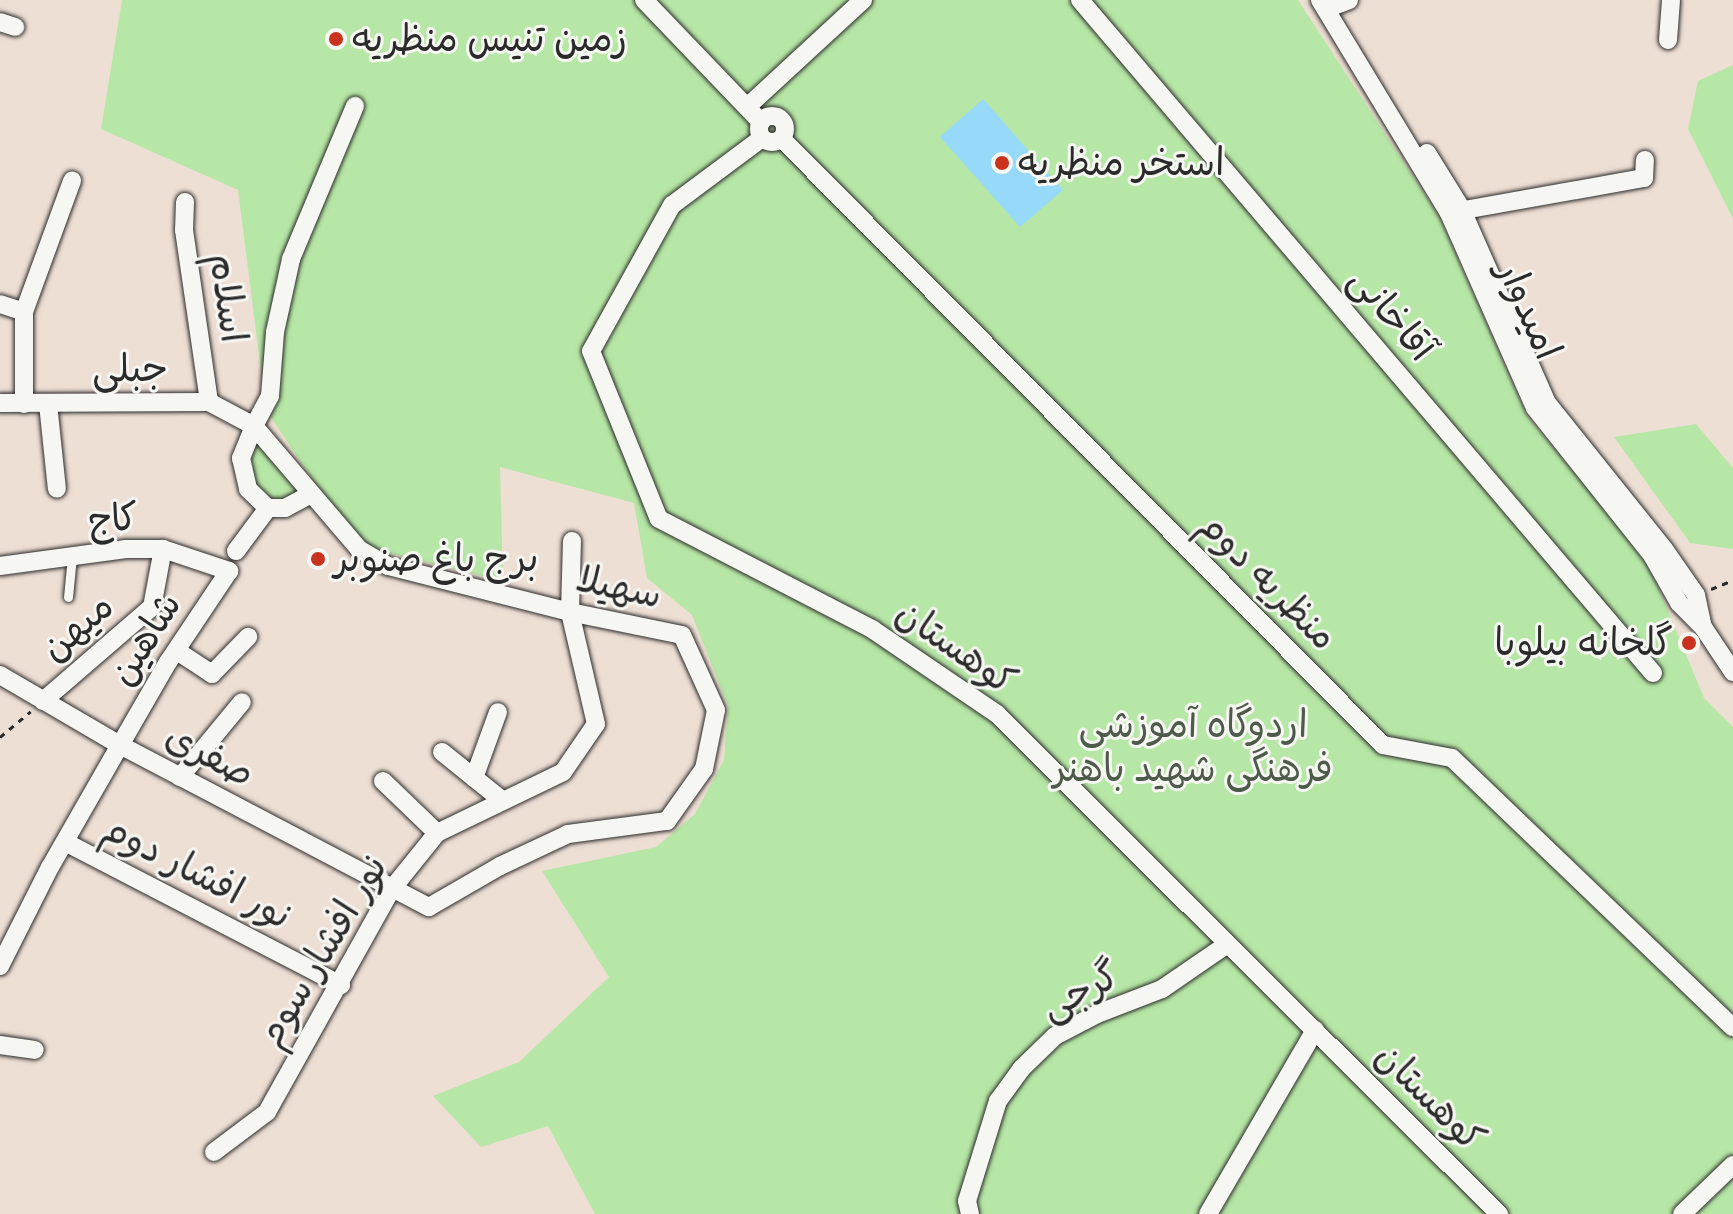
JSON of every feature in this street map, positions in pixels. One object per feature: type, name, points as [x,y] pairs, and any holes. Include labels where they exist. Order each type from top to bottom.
[{"type":"street","points":[[644,0],[747,107],[762,130]]},
{"type":"street","points":[[747,107],[863,0]]},
{"type":"street","name":"آقاخانی","points":[[1080,0],[1653,673]]},
{"type":"street","points":[[1668,40],[1671,0]]},
{"type":"street","name":"امیدوار","points":[[1335,1],[1455,211],[1541,406],[1652,555],[1679,603],[1703,627],[1733,672]]},
{"type":"street","points":[[311,494],[285,508],[268,508],[248,489],[241,458],[270,396],[275,332],[291,259],[355,106]]},
{"type":"street","name":"منظریه دوم","points":[[762,130],[766,142],[782,139],[1383,745],[1452,758],[1733,1027]]},
{"type":"street","name":"کوهستان","points":[[762,130],[672,205],[591,351],[659,519],[872,629],[997,714],[1499,1214]]},
{"type":"street","points":[[1455,211],[1644,178],[1645,160]]},
{"type":"street","points":[[24,404],[24,312],[72,181]]},
{"type":"street","name":"اسلام","points":[[185,202],[184,230],[209,402]]},
{"type":"street","points":[[0,304],[24,312]]},
{"type":"street","name":"جبلی","points":[[0,403],[209,402],[254,426]]},
{"type":"street","points":[[48,404],[57,489]]},
{"type":"street","name":"سهیلا","points":[[254,426],[359,549],[388,566],[570,612],[682,635],[716,710],[704,769],[667,821],[568,834],[500,866],[429,907],[391,890]]},
{"type":"street","name":"امیدوار","points":[[1564,438],[1664,549],[1696,595],[1703,627]]},
{"type":"street","points":[[236,551],[268,508]]},
{"type":"street","name":"نور افشار سوم","points":[[214,1152],[267,1112],[341,985],[391,890],[437,833],[563,772],[596,724],[570,612],[572,541]]},
{"type":"street","name":"کاج","points":[[0,566],[126,549],[163,549],[229,571]]},
{"type":"street","name":"میهن","points":[[43,701],[152,607],[163,549]]},
{"type":"street","name":"شاهین","points":[[0,966],[120,745],[229,571]]},
{"type":"street","points":[[177,651],[212,674],[248,637]]},
{"type":"street","name":"صفری","points":[[0,675],[120,745],[391,890]]},
{"type":"street","points":[[180,777],[242,702]]},
{"type":"street","points":[[474,778],[498,712]]},
{"type":"street","points":[[442,752],[503,801]]},
{"type":"street","points":[[383,781],[437,833]]},
{"type":"street","name":"نور افشار دوم","points":[[65,842],[341,985]]},
{"type":"street","name":"گرجی","points":[[970,1214],[967,1201],[998,1101],[1021,1069],[1055,1036],[1097,1014],[1162,989],[1226,945]]},
{"type":"street","points":[[1208,1214],[1315,1030]]},
{"type":"street","points":[[0,1045],[35,1050]]},
{"type":"street","points":[[1682,1214],[1733,1165]]},
{"type":"lane","points":[[68,597],[72,556]]},
{"type":"path","points":[[1696,595],[1733,580]]},
{"type":"path","name":"میهن","points":[[0,737],[43,701]]},
{"type":"green space","name":"اردوگاه آموزشی فرهنگی شهید باهنر","points":[[122,0],[1298,0],[1440,218],[1527,416],[1647,560],[1704,698],[1733,727],[1733,1214],[595,1214],[548,1126],[481,1147],[433,1096],[519,1062],[609,977],[542,871],[656,847],[695,814],[724,760],[728,706],[692,615],[647,578],[634,503],[500,467],[503,581],[356,545],[266,410],[238,190],[101,129]]},
{"type":"green space","points":[[1733,65],[1733,219],[1688,129],[1698,81]]},
{"type":"green space","points":[[1696,424],[1733,468],[1733,549],[1690,543],[1614,437]]},
{"type":"green space","points":[[253,441],[263,442],[300,494],[279,502],[262,495],[251,473]]},
{"type":"water","name":"استخر منظریه","points":[[983,99],[1063,190],[1020,227],[940,137]]},
{"type":"place","name":"زمین تنیس منظریه","points":[[336,39]]},
{"type":"place","name":"استخر منظریه","points":[[1002,163]]},
{"type":"place","name":"برج باغ صنوبر","points":[[318,559]]},
{"type":"place","name":"گلخانه بیلوبا","points":[[1689,643]]}]
